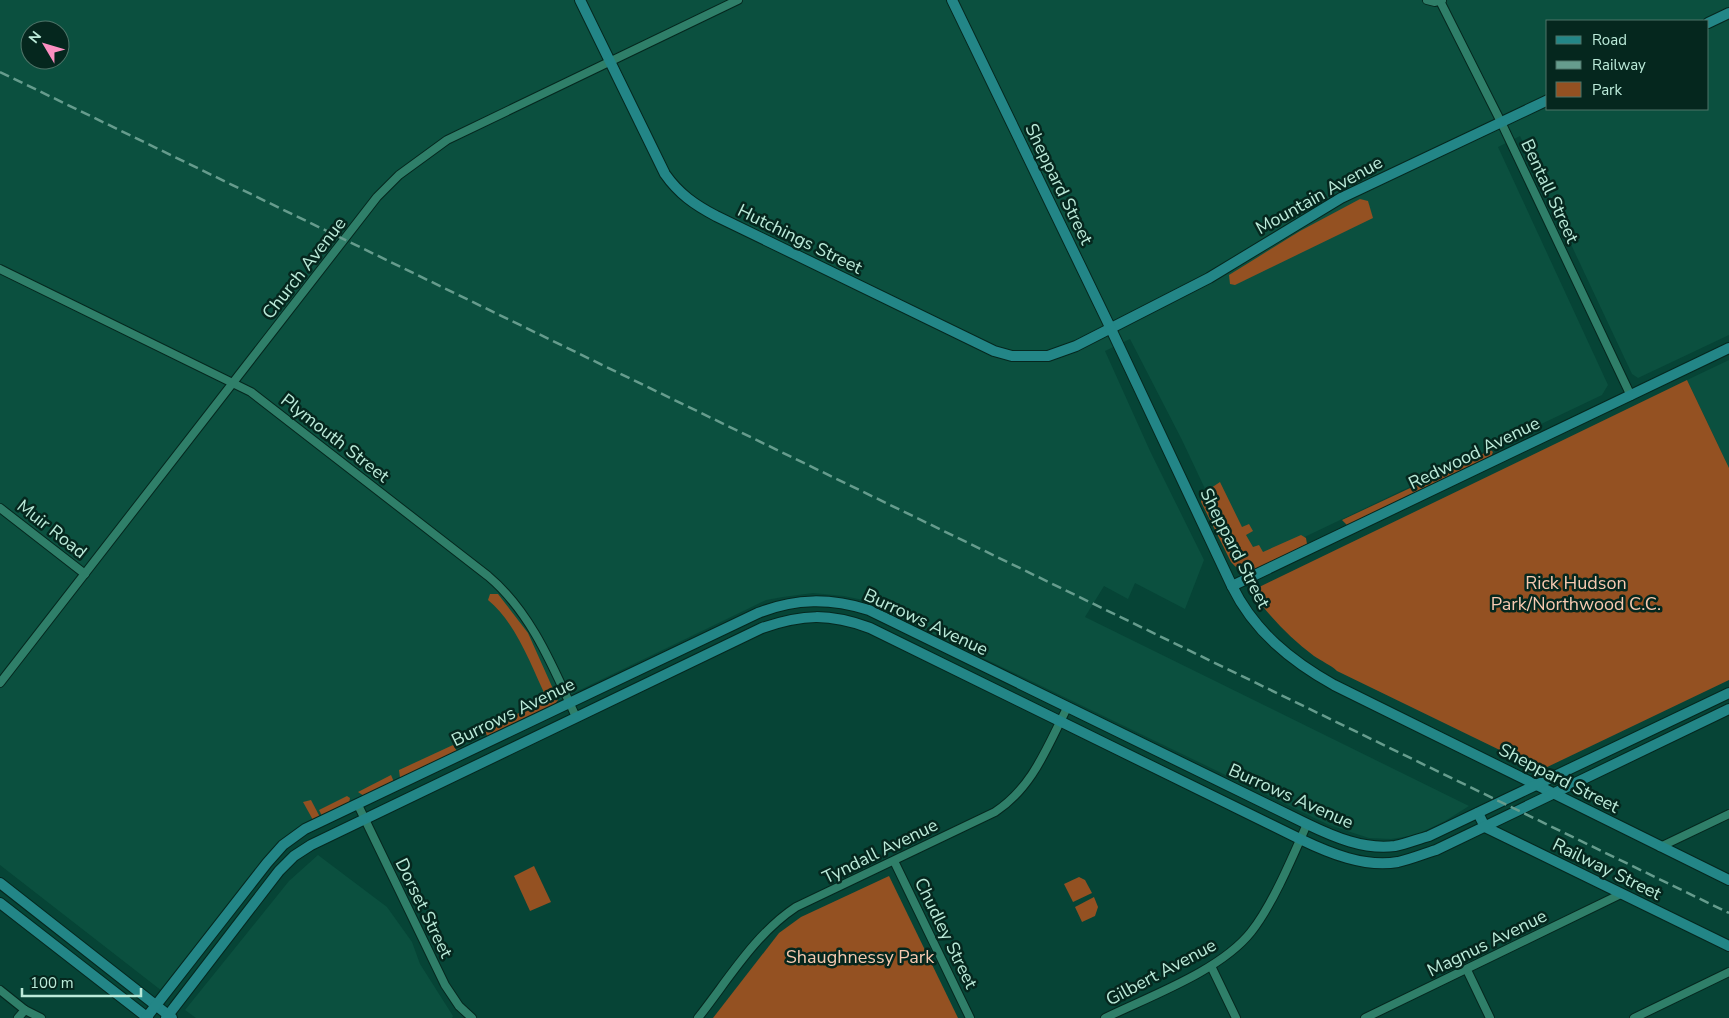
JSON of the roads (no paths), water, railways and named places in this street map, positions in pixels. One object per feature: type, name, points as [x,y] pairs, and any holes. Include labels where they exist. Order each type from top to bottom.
[{"type":"street","name":"Hutchings Street","points":[[580,0],[664,174],[677,191],[695,204],[716,216],[994,351],[1012,356],[1048,356],[1076,346],[1111,329]]},
{"type":"street","name":"Church Avenue","points":[[0,683],[234,384],[377,197],[399,175],[447,140],[738,0]]},
{"type":"street","name":"Sheppard Street","points":[[952,0],[1111,329],[1232,586],[1241,604],[1254,622],[1287,654],[1315,674],[1729,880]]},
{"type":"street","name":"Bentall Street","points":[[1427,0],[1441,1],[1501,122],[1631,396]]},
{"type":"street","points":[[1709,23],[1729,13]]},
{"type":"street","name":"Mountain Avenue","points":[[1111,329],[1209,278],[1340,198],[1546,101]]},
{"type":"street","name":"Plymouth Street","points":[[0,269],[251,392],[503,589],[522,612],[533,630],[576,717]]},
{"type":"street","name":"Redwood Avenue","points":[[1232,586],[1729,348]]},
{"type":"street","name":"Muir Road","points":[[0,508],[85,574]]},
{"type":"street","name":"Burrows Avenue","points":[[147,1018],[236,902],[283,845],[305,829],[758,613],[797,600],[838,602],[869,610],[1307,824],[1336,837],[1364,845],[1394,846],[1429,836],[1729,693]]},
{"type":"street","name":"Burrows Avenue","points":[[168,1017],[279,871],[294,856],[311,845],[762,628],[794,618],[818,616],[851,621],[870,628],[1300,839],[1326,851],[1362,862],[1397,862],[1436,850],[1729,709]]},
{"type":"street","name":"Tyndall Avenue","points":[[698,1018],[766,932],[784,916],[995,812],[1013,799],[1035,771],[1067,708]]},
{"type":"street","name":"Dorset Street","points":[[358,805],[445,984],[459,1006],[472,1018]]},
{"type":"street","points":[[1478,813],[1485,827]]},
{"type":"street","points":[[1660,847],[1729,814]]},
{"type":"street","name":"Gilbert Avenue","points":[[1105,1018],[1211,966],[1237,947],[1256,925],[1307,824]]},
{"type":"street","name":"Railway Street","points":[[1485,827],[1729,946]]},
{"type":"street","name":"Chudley Street","points":[[894,861],[970,1018]]},
{"type":"street","points":[[0,883],[156,1005],[168,1017]]},
{"type":"street","name":"Magnus Avenue","points":[[1366,1018],[1621,894]]},
{"type":"street","points":[[236,902],[248,911]]},
{"type":"street","points":[[0,904],[147,1018]]},
{"type":"street","points":[[1211,966],[1236,1018]]},
{"type":"street","points":[[1467,970],[1490,1018]]},
{"type":"street","points":[[1634,1018],[1729,972]]},
{"type":"street","points":[[0,990],[25,1010],[41,1018]]},
{"type":"street","points":[[18,1018],[25,1010]]},
{"type":"railway","points":[[0,72],[1729,913]]},
{"type":"park label","name":"Rick Hudson Park/Northwood C.C.","points":[[1576,593]]},
{"type":"park label","name":"Shaughnessy Park","points":[[860,957]]}]
